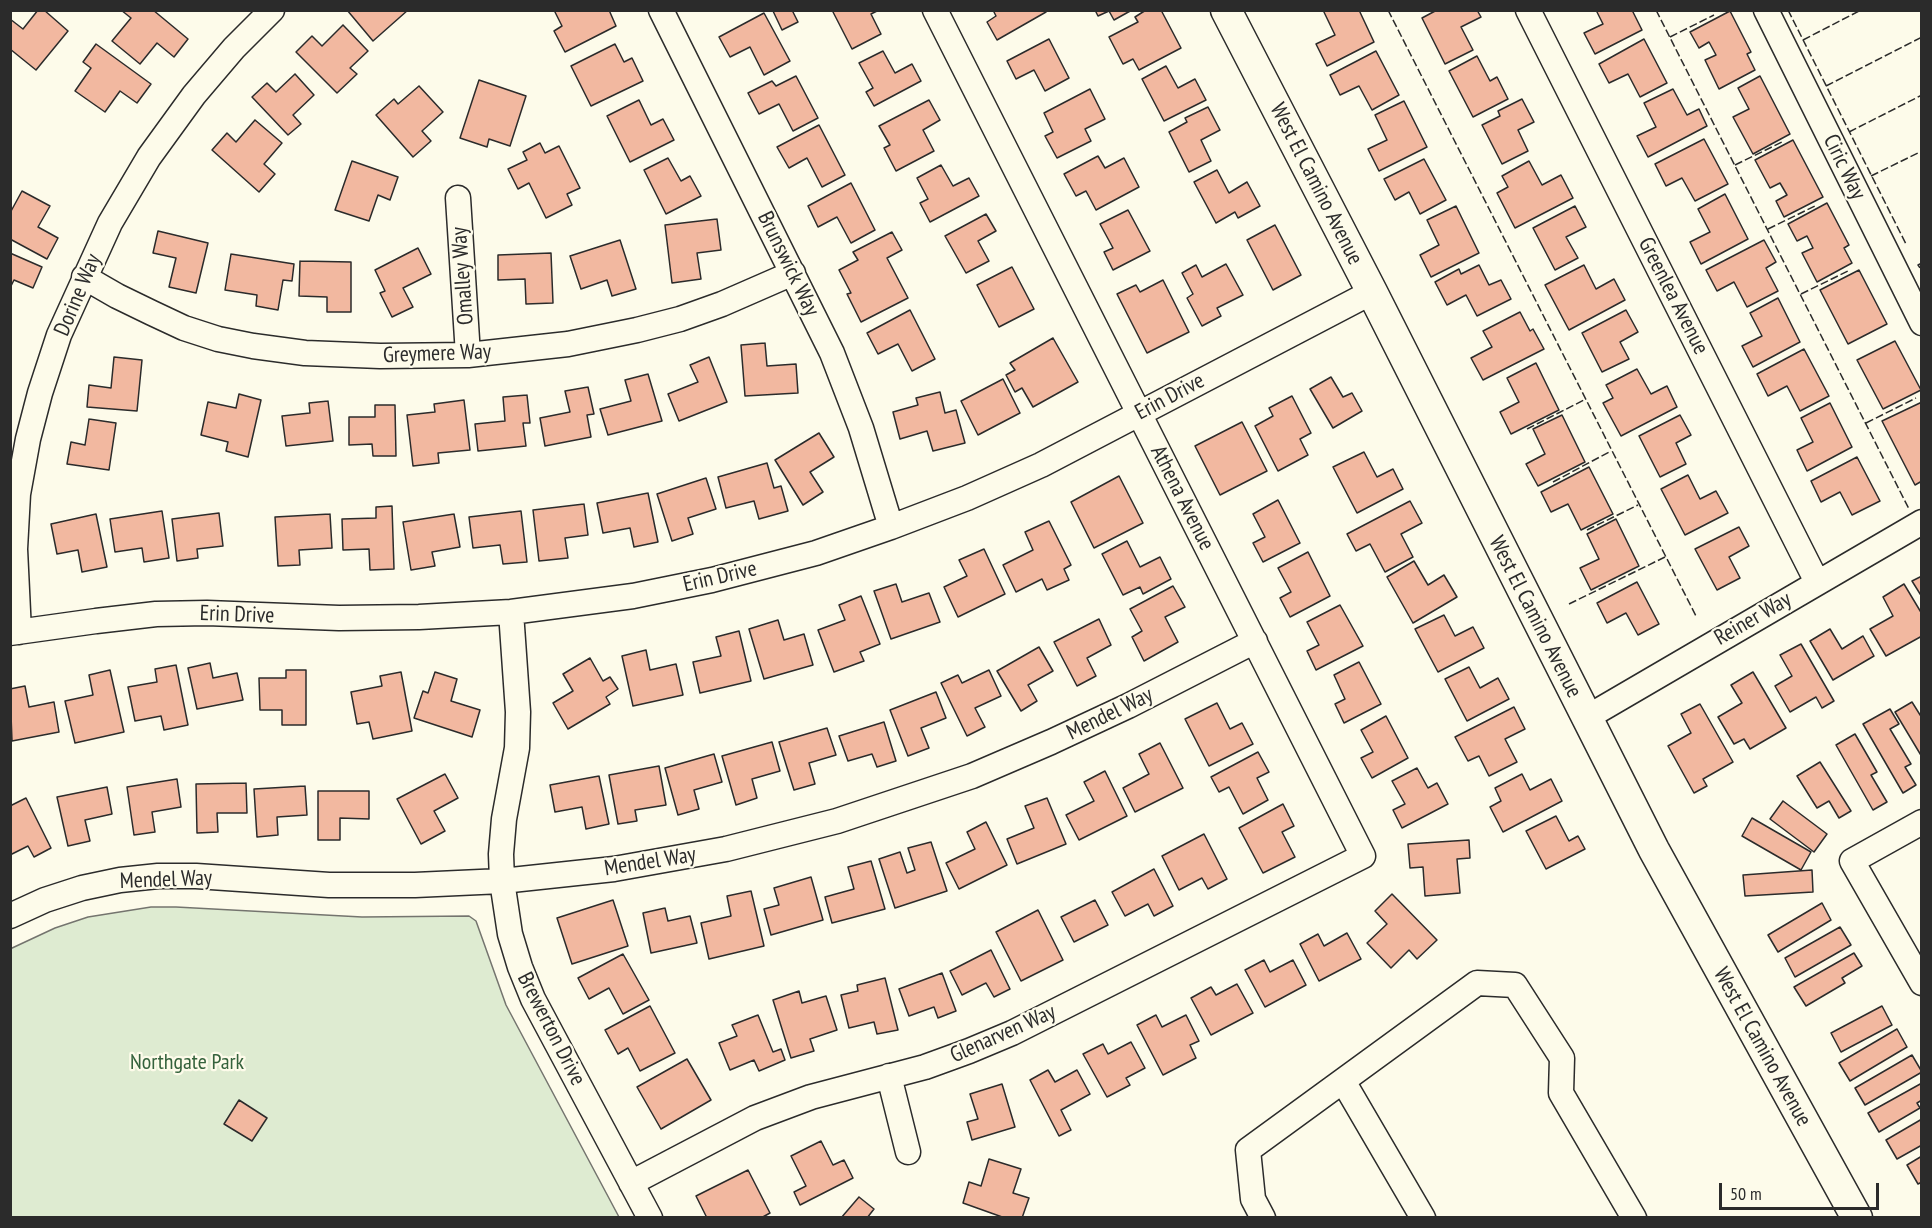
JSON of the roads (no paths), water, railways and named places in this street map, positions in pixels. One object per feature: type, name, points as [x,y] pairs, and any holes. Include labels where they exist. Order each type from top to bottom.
[{"type":"main road","name":"West El Camino Avenue","points":[[1226,10],[1372,291],[1654,850],[1857,1218]]},
{"type":"street","name":"Dorine Way","points":[[15,633],[15,549],[18,494],[27,439],[59,335],[110,223],[149,157],[194,94],[234,48],[272,10]]},
{"type":"street","name":"Brunswick Way","points":[[661,10],[832,352],[861,428],[891,527]]},
{"type":"street","name":"Athena Avenue","points":[[935,10],[1363,856]]},
{"type":"street","name":"Greenlea Avenue","points":[[1528,10],[1817,582]]},
{"type":"street","name":"Ciric Way","points":[[1766,10],[1922,323]]},
{"type":"street","name":"Omalley Way","points":[[458,198],[468,355]]},
{"type":"street","name":"Greymere Way","points":[[84,277],[117,296],[184,328],[218,339],[305,353],[380,357],[468,355],[568,344],[647,328],[722,304],[793,273]]},
{"type":"street","name":"Erin Drive","points":[[15,633],[156,614],[207,613],[339,618],[511,612],[633,596],[712,580],[816,553],[967,498],[1041,465],[1372,291]]},
{"type":"street","name":"Reiner Way","points":[[1586,718],[1922,522]]},
{"type":"street","name":"Brewerton Drive","points":[[511,612],[519,712],[517,748],[504,819],[502,881],[510,934],[533,999],[650,1218]]},
{"type":"street","name":"Mendel Way","points":[[10,916],[45,900],[82,888],[120,880],[158,876],[196,876],[329,885],[415,885],[502,881],[614,869],[726,849],[837,821],[972,776],[1128,706],[1255,641]]},
{"type":"street","points":[[1922,822],[1852,861],[1922,983]]},
{"type":"street","name":"Glenarven Way","points":[[631,1183],[755,1118],[811,1097],[925,1067],[969,1052],[1012,1033],[1363,856]]},
{"type":"street","points":[[1263,1218],[1253,1199],[1248,1150],[1477,983],[1515,985],[1562,1058],[1561,1092],[1634,1218]]},
{"type":"street","points":[[889,1076],[908,1152]]},
{"type":"street","points":[[1343,1081],[1423,1218]]},
{"type":"park label","name":"Northgate Park","points":[[187,1063]]}]
